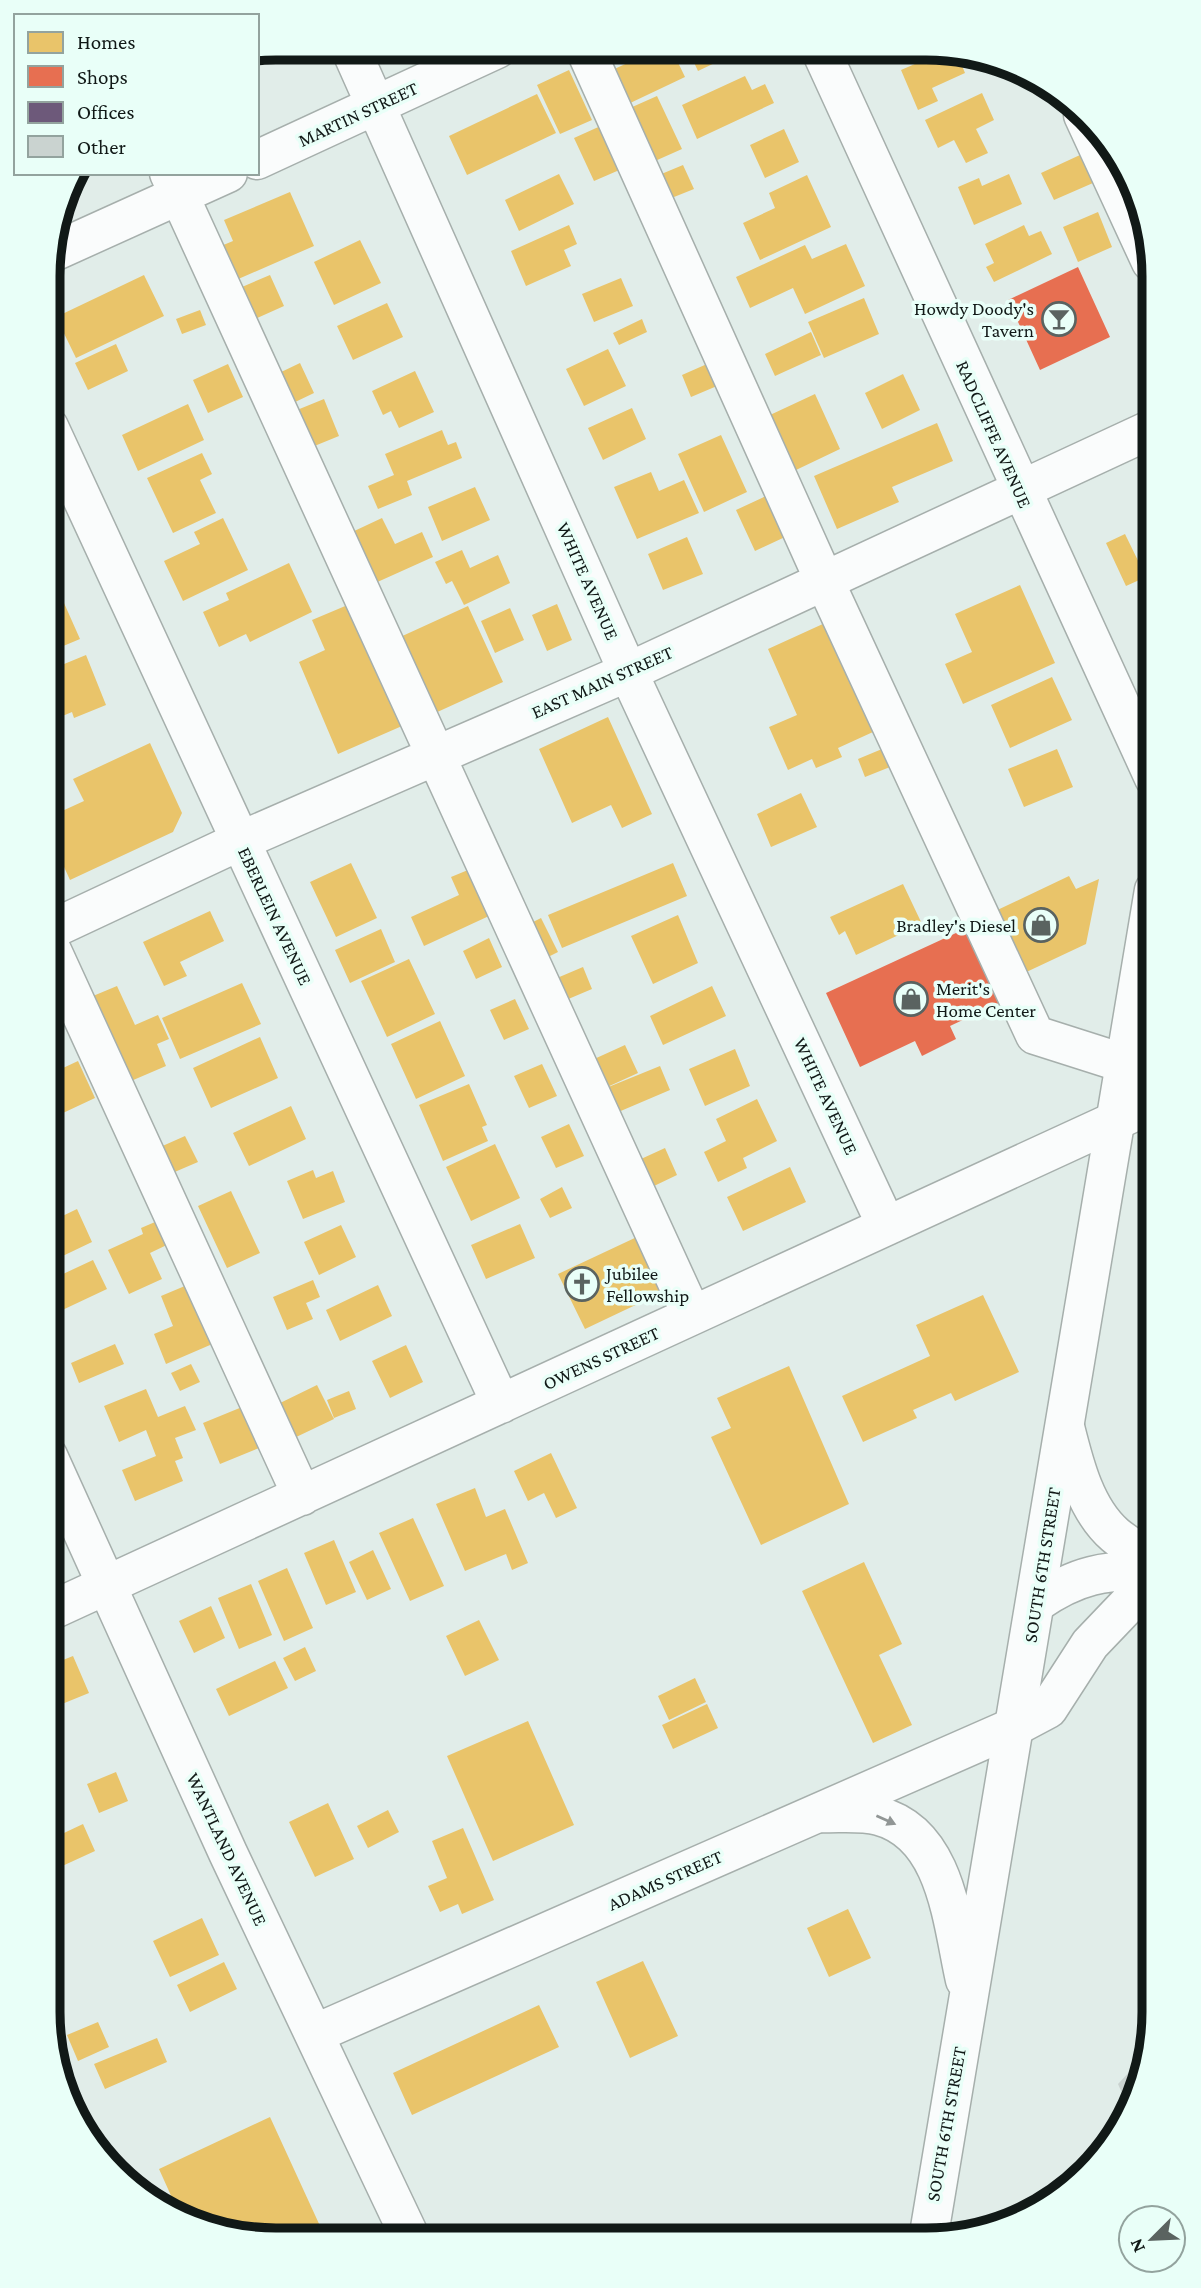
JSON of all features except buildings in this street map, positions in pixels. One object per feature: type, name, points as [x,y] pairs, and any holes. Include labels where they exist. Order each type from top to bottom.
[{"type":"street","name":"WHITE AVENUE","points":[[356,60],[628,671],[886,1225]]},
{"type":"street","name":"MARTIN STREET","points":[[259,159],[474,60]]},
{"type":"street","points":[[590,60],[824,580],[1035,1035],[1126,1064]]},
{"type":"street","name":"RADCLIFFE AVENUE","points":[[825,60],[1019,489],[1142,752]]},
{"type":"street","points":[[1097,146],[1135,226]]},
{"type":"street","points":[[61,247],[174,184],[218,175]]},
{"type":"street","points":[[174,184],[692,1315]]},
{"type":"street","name":"EAST MAIN STREET","points":[[60,925],[240,841],[628,671],[1142,433]]},
{"type":"street","name":"EBERLEIN AVENUE","points":[[60,451],[501,1404]]},
{"type":"street","name":"SOUTH 6TH STREET","points":[[930,2228],[1142,967]]},
{"type":"street","points":[[60,968],[302,1496]]},
{"type":"street","name":"OWENS STREET","points":[[60,1607],[1142,1108]]},
{"type":"street","points":[[1065,1427],[1092,1507],[1114,1534],[1141,1552]]},
{"type":"street","name":"WANTLAND AVENUE","points":[[60,1482],[228,1853],[406,2228]]},
{"type":"street","points":[[1036,1603],[1064,1584],[1085,1577],[1119,1570],[1141,1571]]},
{"type":"street","name":"ADAMS STREET","points":[[314,2034],[1016,1726],[1048,1709],[1090,1644],[1141,1590]]},
{"type":"street","points":[[819,1813],[879,1815],[912,1833],[938,1868],[969,1993]]},
{"type":"place","name":"Howdy Doody's Tavern","points":[[1059,319]]},
{"type":"place","name":"Bradley's Diesel","points":[[1041,925]]},
{"type":"place","name":"Merit's Home Center","points":[[911,999]]},
{"type":"place","name":"Jubilee Fellowship","points":[[582,1284]]}]
